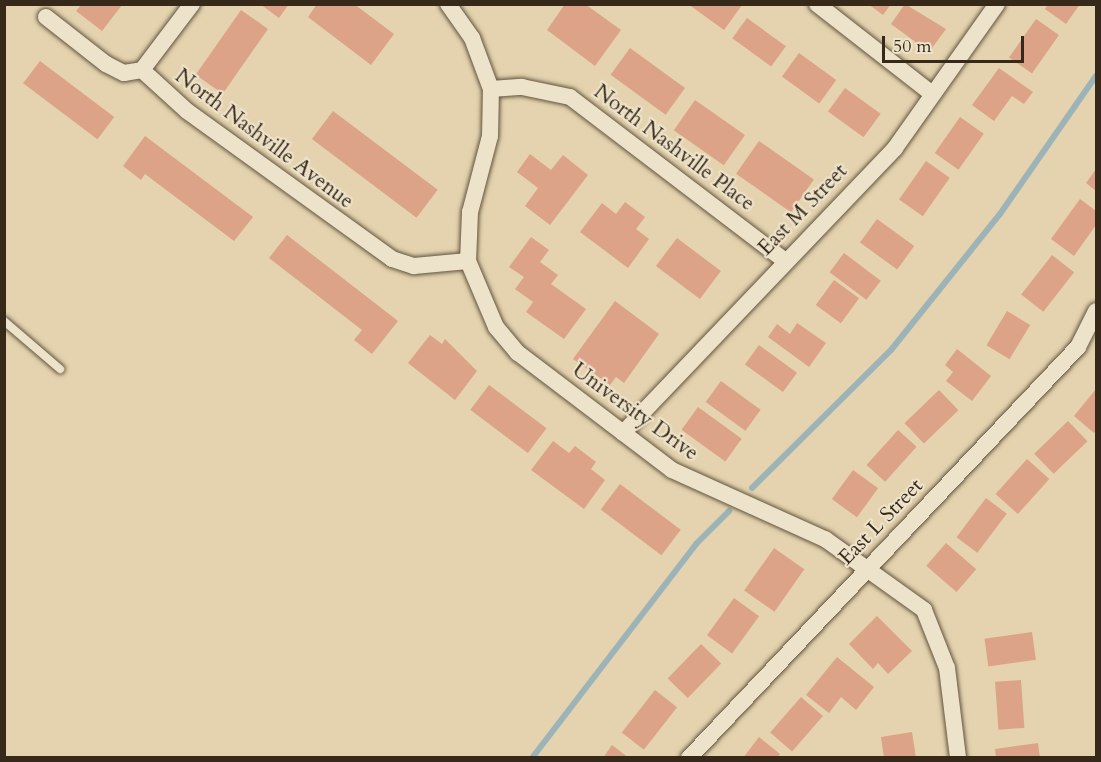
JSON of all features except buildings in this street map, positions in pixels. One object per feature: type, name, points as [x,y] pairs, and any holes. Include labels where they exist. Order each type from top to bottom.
[{"type":"street","points":[[142,70],[192,4]]},
{"type":"street","name":"University Drive","points":[[448,4],[472,38],[491,89],[490,136],[470,212],[468,261],[483,306],[518,353],[623,433],[695,483],[825,539],[924,610],[940,639],[958,758]]},
{"type":"street","points":[[817,4],[932,94]]},
{"type":"street","name":"East M Street","points":[[623,433],[895,148],[997,4]]},
{"type":"street","name":"North Nashville Avenue","points":[[46,17],[106,64],[124,73],[142,70],[187,111],[381,253],[414,266],[468,261]]},
{"type":"street","name":"North Nashville Place","points":[[491,89],[522,87],[570,97],[785,261]]},
{"type":"street","name":"East L Street","points":[[689,758],[1078,347],[1096,311]]},
{"type":"lane","points":[[4,321],[60,369]]},
{"type":"waterway","points":[[752,488],[891,350],[1000,214],[1096,76]]},
{"type":"waterway","points":[[532,758],[696,544],[729,511]]}]
